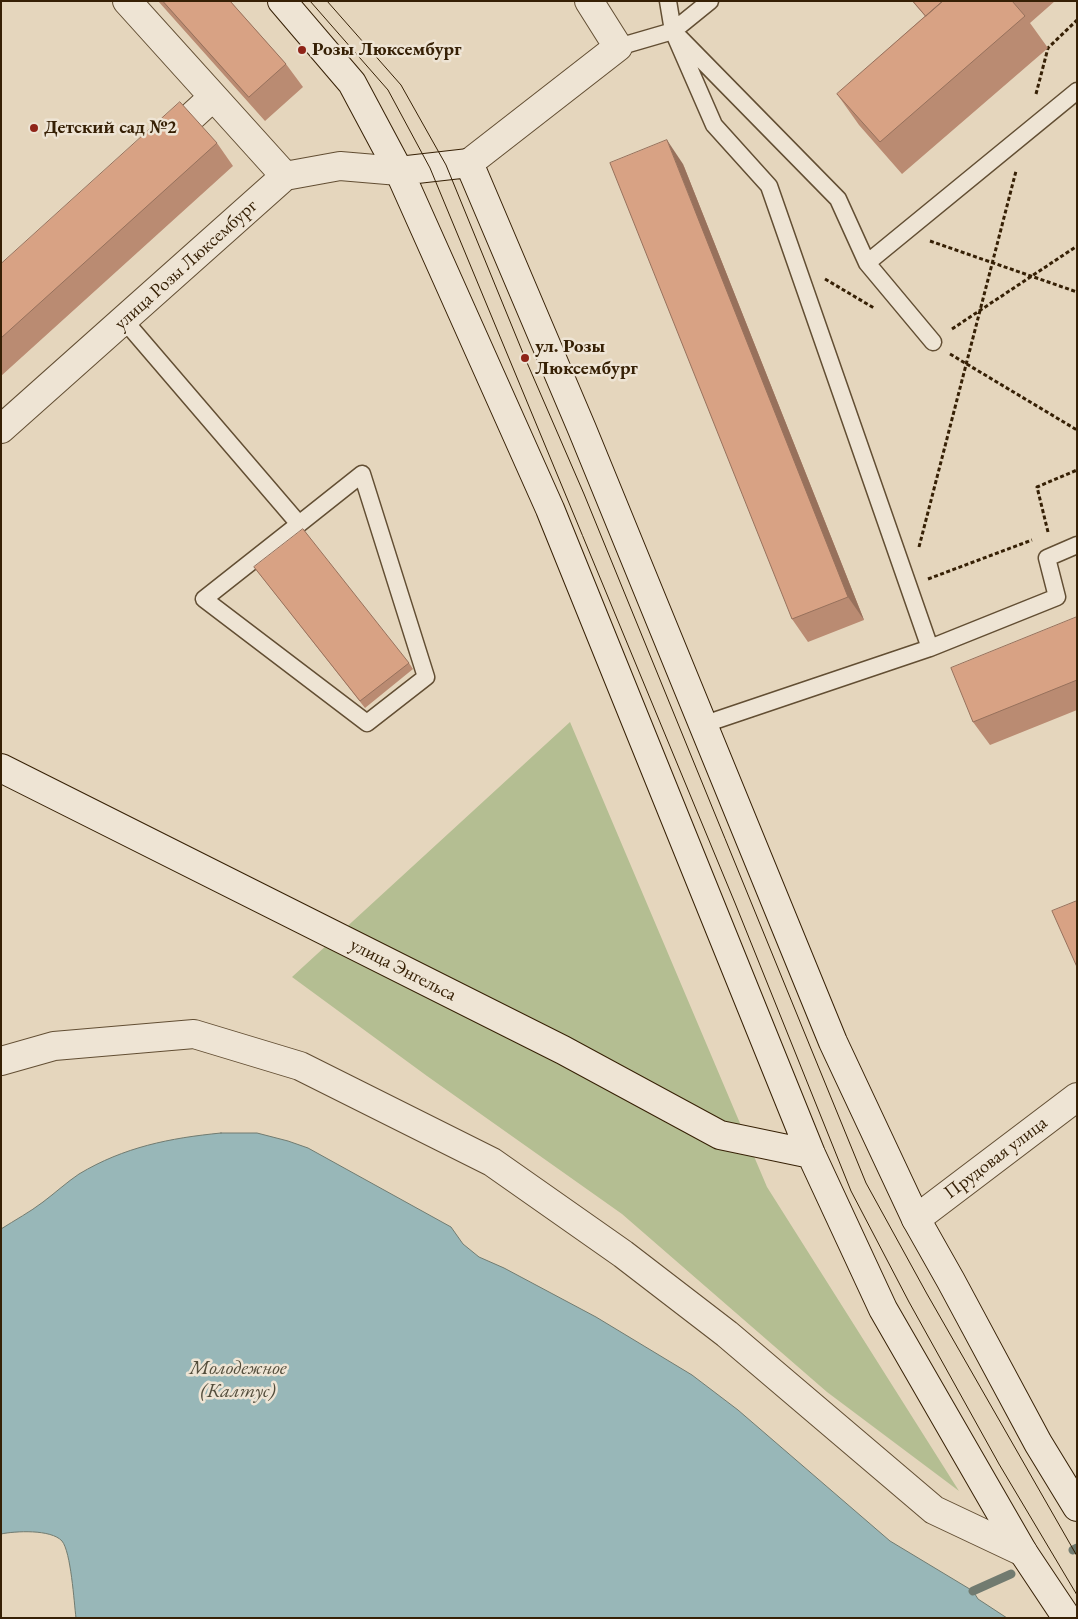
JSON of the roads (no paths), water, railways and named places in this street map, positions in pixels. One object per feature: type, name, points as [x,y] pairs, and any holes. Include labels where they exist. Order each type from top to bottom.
[{"type":"street","points":[[127,1],[285,176],[340,166],[398,171],[470,163],[618,47],[588,1]]},
{"type":"street","points":[[282,1],[352,83],[398,171],[550,509],[811,1154],[883,1309],[1023,1552],[1067,1618]]},
{"type":"street","points":[[147,157],[213,97]]},
{"type":"street","points":[[470,163],[582,429],[833,1042],[916,1219],[1038,1443],[1077,1507]]},
{"type":"street","name":"улица Розы Люксембург","points":[[1,429],[285,176]]},
{"type":"street","name":"улица Энгельса","points":[[1,768],[563,1050],[720,1135],[811,1154]]},
{"type":"street","points":[[1,1061],[54,1046],[194,1034],[300,1066],[492,1162],[623,1254],[727,1334],[934,1510],[1023,1552]]},
{"type":"street","name":"Прудовая улица","points":[[916,1219],[1077,1097]]},
{"type":"lane","points":[[668,1],[673,31],[714,125],[769,186],[930,648]]},
{"type":"lane","points":[[618,47],[673,31],[710,1]]},
{"type":"lane","points":[[673,31],[838,199],[867,263],[933,342]]},
{"type":"lane","points":[[867,263],[1077,91]]},
{"type":"lane","points":[[124,320],[299,524]]},
{"type":"lane","points":[[362,474],[426,677],[367,723],[204,599],[299,524],[362,474]]},
{"type":"lane","points":[[702,725],[930,648],[1057,598],[1047,558],[1077,545]]},
{"type":"water","name":"Молодежное (Калтус)","points":[[221,1133],[257,1133],[308,1148],[451,1227],[463,1244],[479,1257],[504,1268],[596,1317],[692,1375],[738,1410],[890,1541],[973,1591],[978,1599],[1007,1618],[76,1618],[68,1555],[62,1541],[50,1534],[42,1533],[15,1532],[1,1534],[1,1229],[38,1206],[79,1174],[113,1157],[130,1150],[166,1141]]},
{"type":"waterway","points":[[1073,1550],[1077,1548]]},
{"type":"waterway","points":[[973,1591],[1011,1574]]},
{"type":"tram line","points":[[310,1],[388,90],[430,168],[735,903],[851,1191],[909,1302],[999,1464],[1077,1595]]},
{"type":"tram line","points":[[327,1],[401,85],[446,165],[525,358],[584,494],[866,1183],[927,1294],[1077,1556]]},
{"type":"place","name":"Розы Люксембург","points":[[302,50]]},
{"type":"place","name":"Детский сад №2","points":[[34,128]]},
{"type":"place","name":"ул. Розы Люксембург","points":[[525,358]]}]
